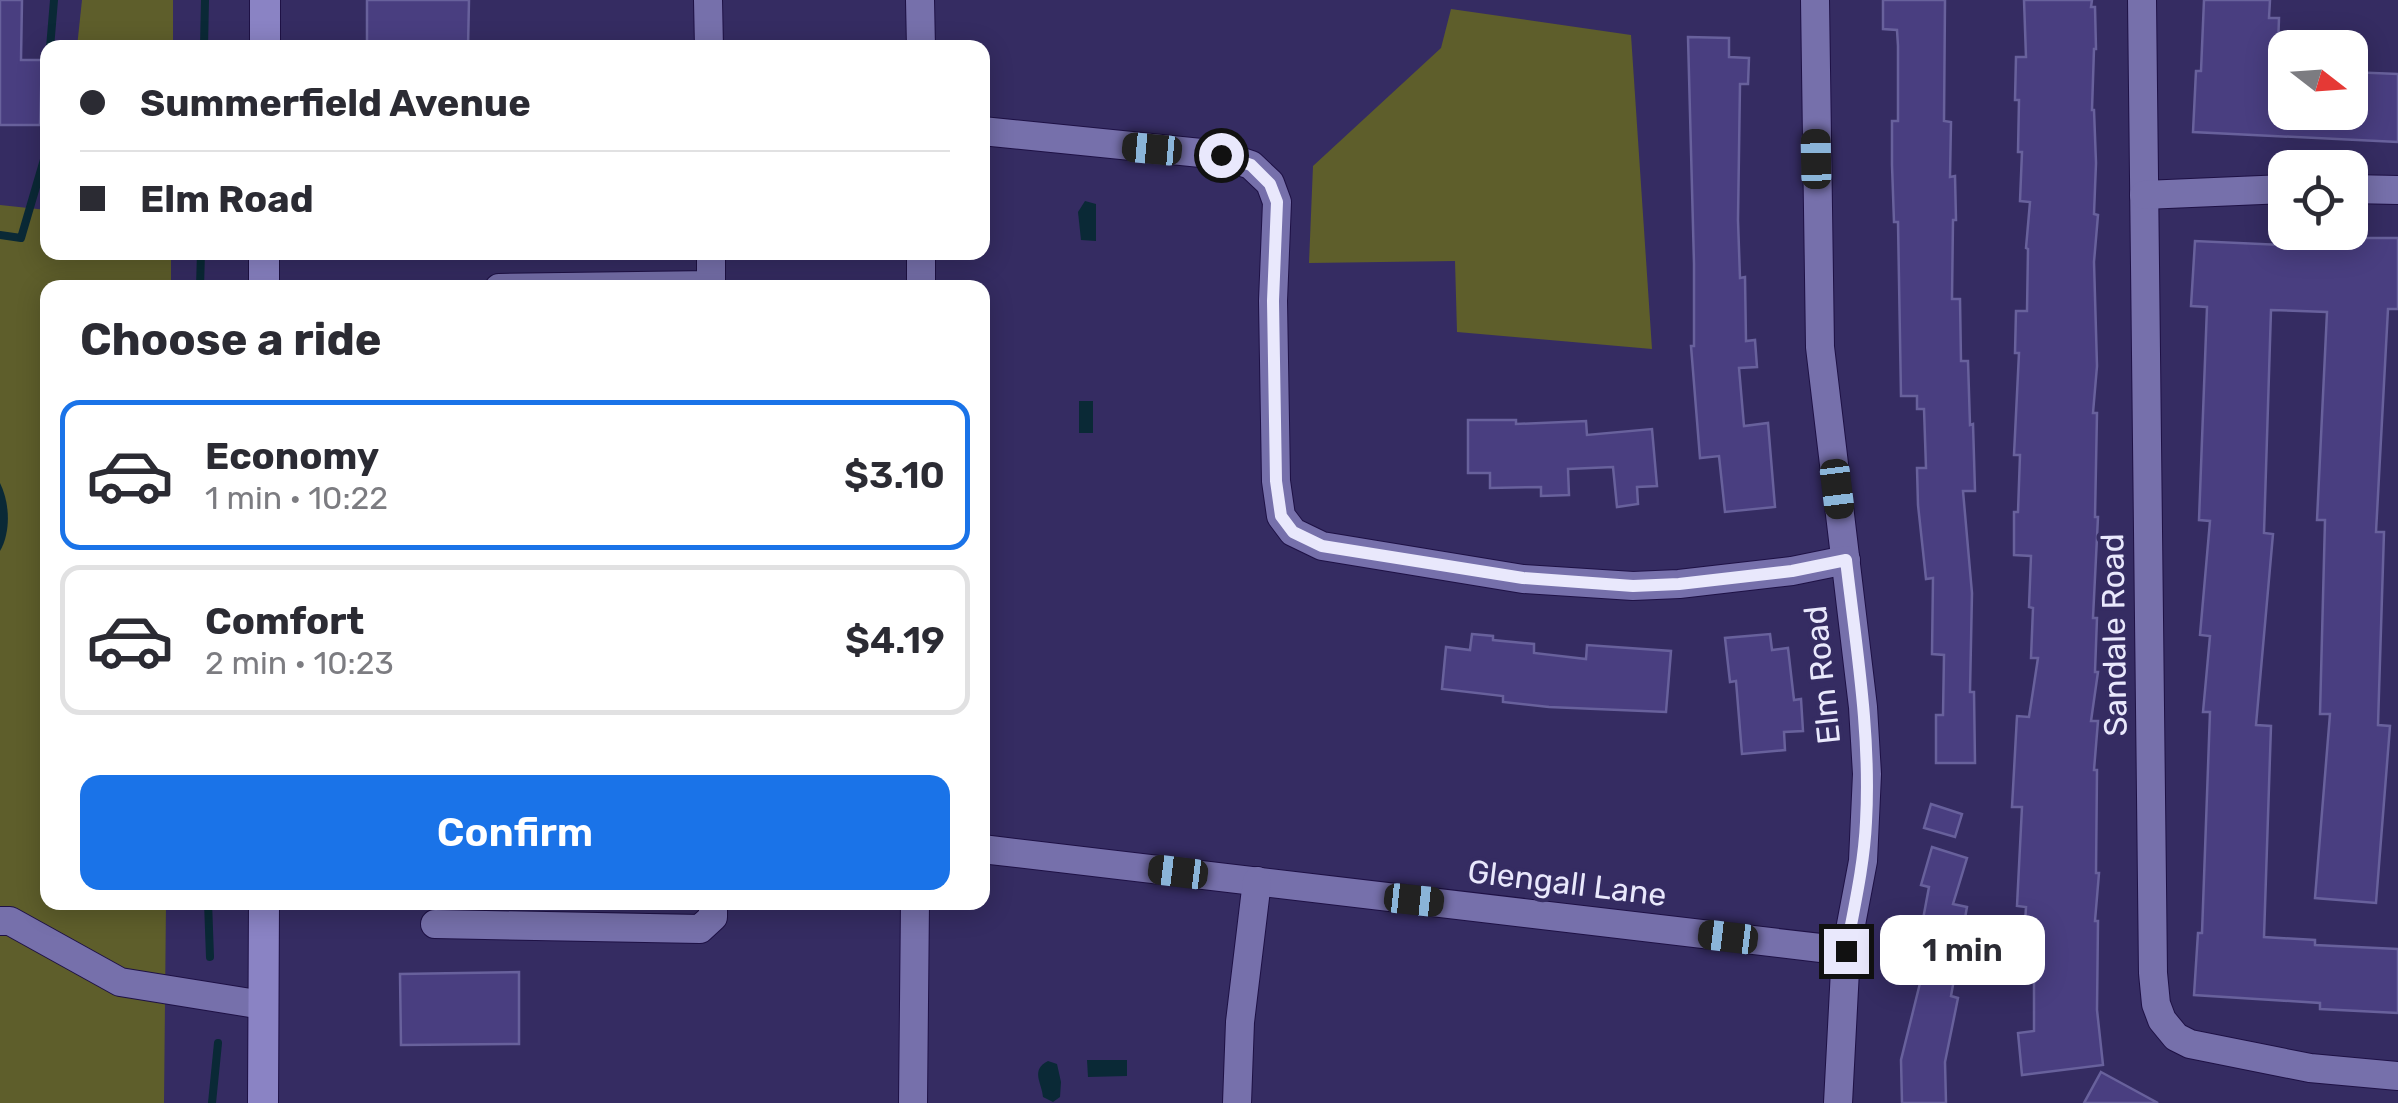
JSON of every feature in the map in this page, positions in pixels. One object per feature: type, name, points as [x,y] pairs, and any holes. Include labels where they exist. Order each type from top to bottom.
[{"type":"main road","points":[[265,0],[265,40]]},
{"type":"main road","points":[[263,1103],[264,910]]},
{"type":"street","points":[[708,0],[709,40]]},
{"type":"street","points":[[920,0],[921,40]]},
{"type":"street","name":"Elm Road","points":[[1815,0],[1820,348],[1864,707],[1866,774],[1863,861],[1846,951],[1838,1103]]},
{"type":"street","name":"Sandale Road","points":[[2142,0],[2156,1004],[2171,1033],[2190,1044],[2310,1068],[2398,1076]]},
{"type":"street","points":[[990,131],[1221,155],[1251,165],[1270,184],[1277,202],[1273,301],[1276,481],[1281,516],[1293,532],[1322,546],[1523,578],[1633,586],[1792,571],[1846,560]]},
{"type":"street","points":[[2368,189],[2398,190]]},
{"type":"street","points":[[2144,195],[2268,190]]},
{"type":"street","name":"Glengall Lane","points":[[990,850],[1846,951]]},
{"type":"street","points":[[1237,1103],[1240,1022],[1257,881]]},
{"type":"street","points":[[435,924],[637,915],[700,929],[714,918],[714,910]]},
{"type":"street","points":[[912,1103],[916,910]]},
{"type":"street","points":[[0,921],[10,920],[120,982],[263,1004]]},
{"type":"shaded area","points":[[82,0],[173,0],[173,40],[78,40]]},
{"type":"shaded area","points":[[1451,9],[1631,35],[1652,349],[1457,332],[1455,261],[1309,263],[1313,166],[1441,48]]},
{"type":"shaded area","points":[[0,205],[40,209],[40,260],[171,260],[171,280],[40,280],[40,910],[166,910],[164,1103],[0,1103]]},
{"type":"water","points":[[1085,201],[1096,204],[1096,241],[1081,240],[1078,212]]},
{"type":"water","points":[[1079,401],[1093,401],[1093,433],[1079,433]]},
{"type":"water","points":[[0,483],[8,517],[0,551]]},
{"type":"water","points":[[1087,1060],[1127,1060],[1127,1076],[1088,1077]]},
{"type":"water","points":[[1048,1061],[1057,1064],[1061,1082],[1060,1097],[1053,1102],[1043,1097],[1038,1077],[1039,1068]]},
{"type":"building","points":[[0,0],[22,0],[21,60],[40,60],[40,125],[0,125]]},
{"type":"building","points":[[367,0],[469,0],[468,40],[367,40]]},
{"type":"building","points":[[1883,0],[1945,0],[1944,121],[1951,122],[1950,177],[1955,176],[1952,299],[1960,299],[1961,361],[1968,361],[1970,425],[1973,424],[1975,491],[1963,491],[1972,593],[1970,692],[1974,692],[1975,763],[1936,763],[1936,715],[1943,715],[1944,655],[1932,654],[1933,578],[1926,579],[1918,505],[1917,468],[1926,468],[1924,409],[1917,409],[1917,396],[1901,396],[1898,222],[1894,222],[1892,165],[1892,121],[1898,121],[1898,46],[1897,30],[1883,29]]},
{"type":"building","points":[[2024,0],[2092,0],[2091,7],[2095,7],[2092,110],[2094,214],[2098,215],[2093,413],[2097,413],[2098,517],[2093,618],[2097,618],[2098,672],[2091,721],[2098,721],[2094,770],[2099,873],[2095,921],[2103,1065],[2022,1075],[2018,1033],[2034,1031],[2034,959],[2023,958],[2026,907],[2017,906],[2022,807],[2012,807],[2017,716],[2029,717],[2038,658],[2031,658],[2031,556],[2014,555],[2020,455],[2014,455],[2019,353],[2015,353],[2016,311],[2027,311],[2030,202],[2020,201],[2022,152],[2018,152],[2019,100],[2015,100],[2016,57],[2026,57]]},
{"type":"building","points":[[2204,0],[2270,0],[2269,18],[2279,18],[2279,30],[2268,30],[2268,130],[2368,130],[2368,73],[2398,74],[2398,142],[2193,132],[2196,71],[2201,71]]},
{"type":"building","points":[[1688,37],[1729,38],[1729,57],[1749,58],[1748,84],[1740,84],[1738,220],[1740,278],[1745,277],[1746,341],[1755,340],[1757,367],[1739,368],[1744,426],[1768,423],[1775,507],[1725,512],[1719,456],[1700,458],[1691,346],[1694,264]]},
{"type":"building","points":[[2368,238],[2398,238],[2398,309],[2388,309],[2376,532],[2384,532],[2378,725],[2390,726],[2376,903],[2315,898],[2330,714],[2320,714],[2325,520],[2317,520],[2327,312],[2271,310],[2264,533],[2273,534],[2256,725],[2271,726],[2264,937],[2315,940],[2315,945],[2398,949],[2398,1013],[2320,1009],[2320,1003],[2194,995],[2198,933],[2202,933],[2210,712],[2203,712],[2210,636],[2200,635],[2210,521],[2199,520],[2207,307],[2191,306],[2195,241],[2268,244],[2268,250],[2368,250]]},
{"type":"building","points":[[1468,420],[1516,420],[1516,424],[1586,421],[1587,435],[1652,429],[1657,486],[1637,487],[1638,504],[1617,507],[1613,467],[1568,469],[1569,495],[1541,496],[1541,487],[1490,488],[1490,473],[1468,473]]},
{"type":"building","points":[[1472,634],[1534,644],[1534,653],[1586,659],[1587,645],[1671,651],[1666,712],[1549,707],[1503,702],[1503,696],[1442,689],[1446,647],[1470,650]]},
{"type":"building","points":[[1770,634],[1772,650],[1788,648],[1794,700],[1801,699],[1803,731],[1784,732],[1785,750],[1742,754],[1736,681],[1730,682],[1725,638]]},
{"type":"building","points":[[1931,804],[1962,814],[1955,837],[1924,828]]},
{"type":"building","points":[[1932,847],[1967,858],[1953,904],[1967,907],[1951,996],[1958,998],[1945,1062],[1946,1103],[1902,1103],[1901,1060],[1922,975],[1913,973],[1929,887],[1921,885]]},
{"type":"building","points":[[519,972],[519,1044],[401,1045],[400,974]]},
{"type":"building","points":[[2101,1072],[2158,1103],[2084,1103]]},
{"type":"waterway","points":[[51,40],[54,0]]},
{"type":"waterway","points":[[204,40],[205,0]]},
{"type":"waterway","points":[[0,235],[21,238],[40,173]]},
{"type":"waterway","points":[[200,280],[201,260]]},
{"type":"waterway","points":[[208,910],[210,957]]},
{"type":"waterway","points":[[212,1103],[218,1043]]},
{"type":"route","points":[[1221,155],[1251,165],[1270,184],[1277,202],[1273,301],[1276,481],[1281,516],[1293,532],[1322,546],[1523,578],[1633,586],[1792,571],[1846,560],[1864,707],[1866,774],[1863,861],[1846,951]]}]
